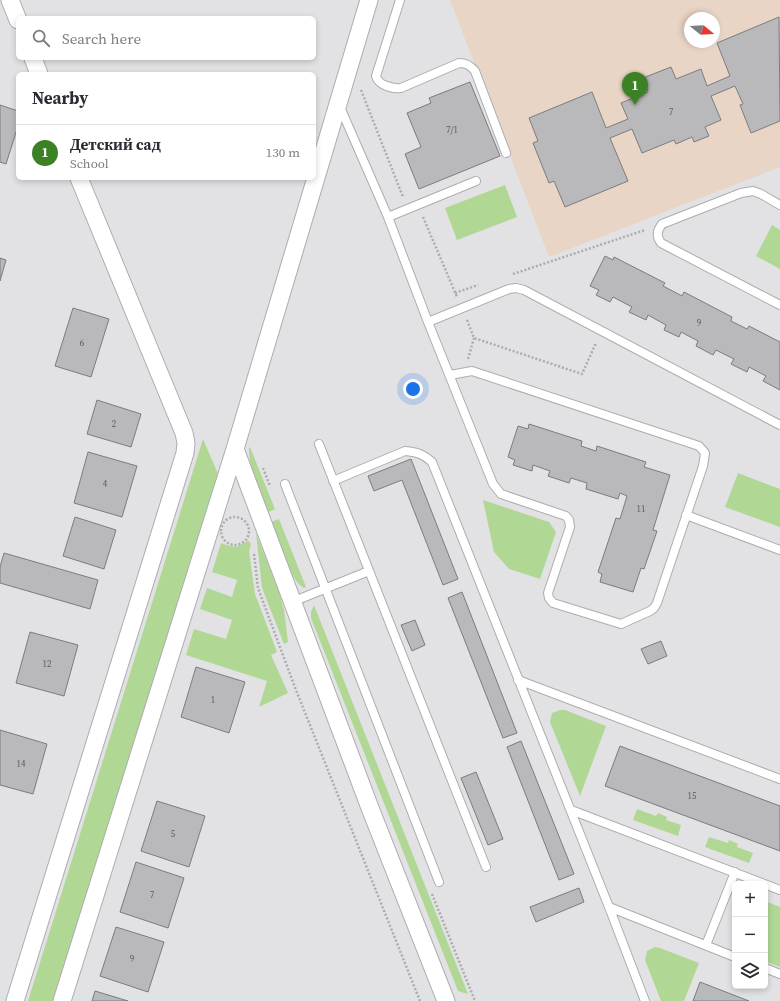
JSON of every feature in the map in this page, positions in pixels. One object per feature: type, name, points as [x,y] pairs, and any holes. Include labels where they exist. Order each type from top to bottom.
[{"type":"street","points":[[10,0],[16,16]]},
{"type":"street","points":[[316,177],[370,0]]},
{"type":"street","points":[[34,60],[38,72]]},
{"type":"street","points":[[15,1001],[185,453],[184,433],[80,180]]},
{"type":"street","points":[[62,1001],[235,449],[315,180]]},
{"type":"street","points":[[235,449],[370,808],[446,1001]]},
{"type":"lane","points":[[400,0],[376,76],[377,79],[383,85],[401,88],[459,63],[465,63],[471,66],[475,71],[506,152]]},
{"type":"lane","points":[[338,103],[388,217],[428,322],[493,484],[501,494],[566,516],[569,520],[570,527],[548,592],[549,598],[553,603],[621,624],[654,608],[657,603],[703,466],[705,453],[699,446],[472,371],[450,375]]},
{"type":"lane","points":[[388,217],[476,181]]},
{"type":"lane","points":[[780,205],[753,191],[740,193],[662,224],[657,229],[657,238],[660,242],[780,305]]},
{"type":"lane","points":[[428,322],[509,289],[516,288],[524,290],[780,425]]},
{"type":"lane","points":[[319,444],[486,867]]},
{"type":"lane","points":[[333,481],[405,451],[424,455],[432,462],[571,810],[645,1001]]},
{"type":"lane","points":[[285,484],[439,882]]},
{"type":"lane","points":[[686,515],[780,550]]},
{"type":"lane","points":[[292,602],[369,572]]},
{"type":"lane","points":[[518,680],[780,780]]},
{"type":"lane","points":[[571,810],[780,890]]},
{"type":"lane","points":[[706,945],[735,872]]},
{"type":"lane","points":[[609,907],[732,955]]},
{"type":"lane","points":[[768,969],[780,974]]},
{"type":"path","points":[[361,90],[403,197],[413,193],[474,338],[463,373]]},
{"type":"path","points":[[507,276],[662,224]]},
{"type":"path","points":[[455,293],[485,283]]},
{"type":"path","points":[[474,338],[582,374],[602,331]]},
{"type":"path","points":[[249,534],[244,542],[235,545],[223,539],[220,530],[228,518],[237,516],[246,521],[251,540]]},
{"type":"path","points":[[253,547],[258,588],[296,690],[420,1001]]},
{"type":"shaded area","points":[[450,0],[780,0],[780,167],[549,257]]},
{"type":"green space","points":[[505,185],[517,217],[457,240],[445,208]]},
{"type":"green space","points":[[772,225],[780,230],[780,269],[756,256]]},
{"type":"green space","points":[[203,439],[219,476],[55,1001],[28,1001]]},
{"type":"green space","points":[[250,447],[275,509],[267,513],[253,473],[249,457]]},
{"type":"green space","points":[[738,473],[780,489],[780,527],[725,507]]},
{"type":"green space","points":[[483,500],[549,522],[556,532],[540,579],[509,569],[494,552]]},
{"type":"green space","points":[[279,519],[306,587],[304,588],[294,577],[284,558],[271,522]]},
{"type":"green space","points":[[256,533],[279,592],[284,610],[288,642],[284,644],[262,588]]},
{"type":"green space","points":[[247,541],[250,542],[251,545],[249,551],[255,594],[277,652],[271,655],[288,693],[259,707],[267,681],[186,655],[194,629],[226,639],[232,620],[200,609],[207,588],[232,597],[237,580],[212,572],[221,543],[228,546],[237,546],[244,544]]},
{"type":"green space","points":[[314,605],[468,994],[458,991],[311,618],[311,612]]},
{"type":"green space","points":[[565,710],[606,726],[580,796],[550,722],[552,713]]},
{"type":"green space","points":[[637,809],[656,816],[658,813],[667,817],[666,820],[681,825],[678,836],[633,820]]},
{"type":"green space","points":[[709,837],[728,843],[729,840],[738,844],[737,847],[753,853],[749,863],[705,847]]},
{"type":"green space","points":[[768,902],[780,907],[780,967],[768,962]]},
{"type":"green space","points":[[655,947],[699,963],[684,1001],[661,1001],[645,960],[647,951]]},
{"type":"building","points":[[779,17],[780,121],[751,133],[740,105],[743,104],[735,86],[711,96],[721,120],[705,127],[709,136],[694,142],[692,137],[676,144],[674,140],[642,153],[632,129],[610,138],[628,181],[565,207],[554,181],[549,183],[533,143],[538,141],[529,118],[592,92],[606,128],[628,119],[621,103],[648,92],[643,78],[671,67],[676,79],[701,69],[707,86],[730,76],[719,48],[720,42]]},
{"type":"building","points":[[470,82],[500,156],[419,189],[405,154],[421,147],[407,113],[431,103],[429,98]]},
{"type":"building","points":[[0,105],[16,110],[16,132],[6,164],[0,162]]},
{"type":"building","points":[[605,256],[613,260],[614,257],[665,283],[663,286],[682,296],[684,292],[732,317],[731,321],[747,329],[749,326],[780,342],[780,390],[763,381],[766,376],[749,367],[747,372],[731,364],[734,359],[716,350],[713,355],[696,346],[698,341],[681,332],[679,337],[664,330],[666,325],[648,315],[646,320],[629,312],[632,307],[613,297],[610,302],[596,295],[599,290],[590,286]]},
{"type":"building","points":[[0,258],[6,260],[0,281]]},
{"type":"building","points":[[73,308],[109,319],[91,377],[55,366]]},
{"type":"building","points":[[97,400],[141,414],[131,447],[87,434]]},
{"type":"building","points":[[529,424],[582,441],[581,446],[596,451],[597,446],[646,462],[644,467],[670,475],[653,530],[657,531],[644,569],[641,568],[633,592],[600,582],[602,574],[598,572],[616,518],[620,519],[627,496],[620,493],[618,499],[586,489],[587,483],[571,478],[569,483],[548,476],[550,471],[533,465],[532,471],[513,465],[515,460],[508,457],[518,426],[528,429]]},
{"type":"building","points":[[88,452],[137,466],[122,517],[74,503]]},
{"type":"building","points":[[411,459],[458,579],[443,585],[402,480],[374,491],[368,476]]},
{"type":"building","points":[[75,517],[116,530],[104,569],[63,556]]},
{"type":"building","points":[[4,553],[98,580],[90,609],[0,583],[0,567]]},
{"type":"building","points":[[462,592],[517,733],[503,738],[448,598]]},
{"type":"building","points":[[415,620],[425,645],[412,651],[401,625]]},
{"type":"building","points":[[30,632],[78,645],[64,696],[16,683]]},
{"type":"building","points":[[661,641],[667,656],[648,664],[641,649]]},
{"type":"building","points":[[196,667],[245,682],[229,733],[181,717]]},
{"type":"building","points":[[0,730],[47,744],[33,794],[0,785]]},
{"type":"building","points":[[521,741],[574,874],[559,880],[507,747]]},
{"type":"building","points":[[620,746],[780,806],[780,851],[605,786]]},
{"type":"building","points":[[476,772],[503,839],[488,845],[461,778]]},
{"type":"building","points":[[157,801],[205,816],[189,867],[141,851]]},
{"type":"building","points":[[136,862],[184,878],[168,928],[120,912]]},
{"type":"building","points":[[579,888],[584,902],[536,922],[530,907]]},
{"type":"building","points":[[116,927],[164,942],[148,992],[100,976]]},
{"type":"building","points":[[700,982],[749,1001],[693,1001]]},
{"type":"building","points":[[95,991],[128,1001],[92,1001]]},
{"type":"place","name":"Детский сад","points":[[635,105]]}]
